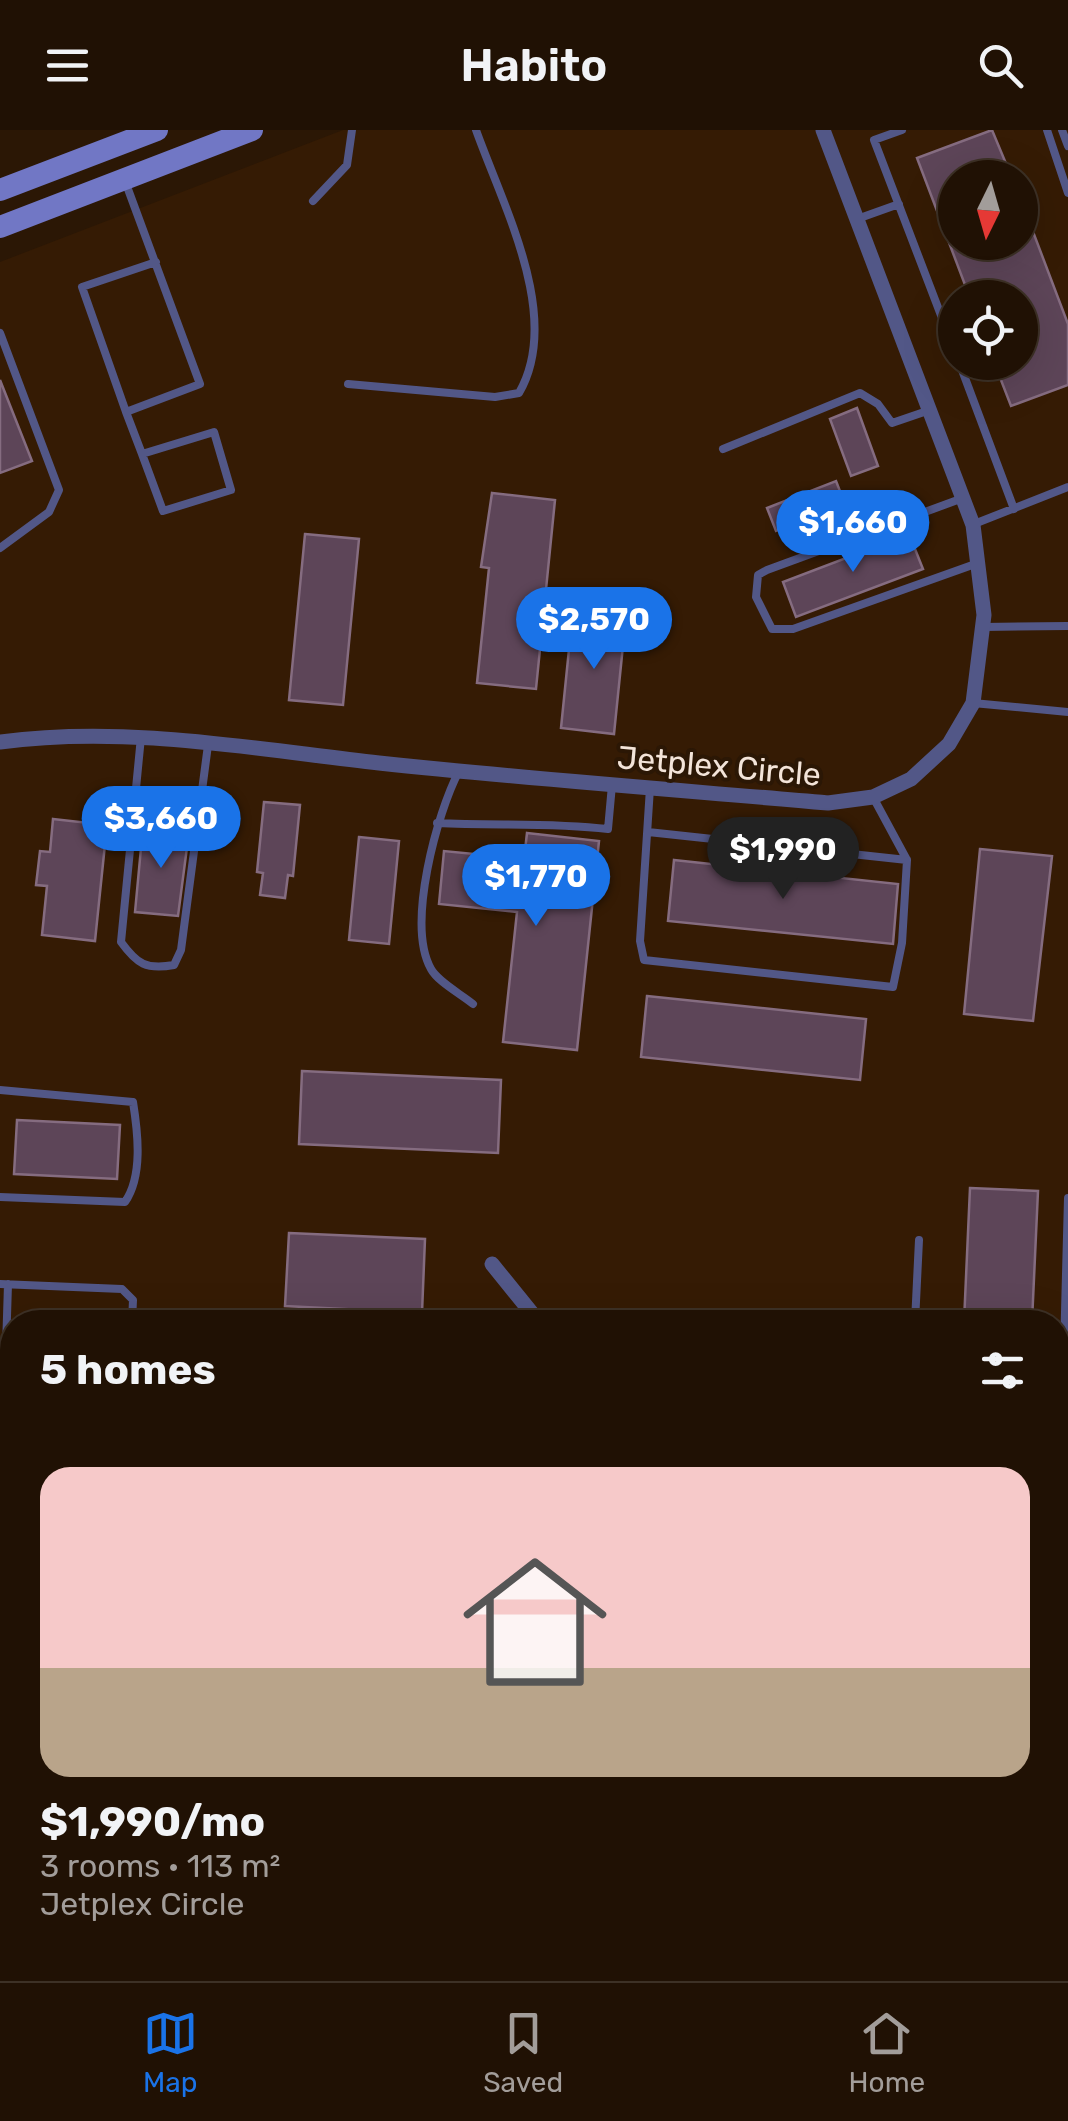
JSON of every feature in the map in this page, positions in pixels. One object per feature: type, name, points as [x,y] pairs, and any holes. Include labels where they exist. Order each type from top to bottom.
[{"type":"main road","points":[[24,217],[5,188],[157,130]]},
{"type":"main road","points":[[0,226],[252,130]]},
{"type":"street","name":"Jetplex Circle","points":[[0,742],[56,734],[141,737],[459,772],[828,804],[874,796],[912,780],[949,744],[973,703],[983,627],[973,524],[823,130]]},
{"type":"street","points":[[492,1264],[529,1310]]},
{"type":"lane","points":[[313,202],[347,165],[352,130]]},
{"type":"lane","points":[[348,384],[495,397],[519,394],[529,376],[538,316],[476,130]]},
{"type":"lane","points":[[902,130],[874,140],[938,307]]},
{"type":"lane","points":[[1048,130],[1068,193]]},
{"type":"lane","points":[[1062,130],[1068,146]]},
{"type":"lane","points":[[124,178],[200,384],[126,412]]},
{"type":"lane","points":[[857,219],[899,204]]},
{"type":"lane","points":[[142,454],[214,432],[231,490],[163,512],[126,412],[82,287],[156,262]]},
{"type":"lane","points":[[0,333],[59,490],[50,512],[0,548]]},
{"type":"lane","points":[[966,380],[1014,509]]},
{"type":"lane","points":[[724,449],[860,394],[878,404],[892,423],[930,410]]},
{"type":"lane","points":[[973,524],[1068,487]]},
{"type":"lane","points":[[963,498],[767,570],[758,576],[756,597],[772,628],[793,629],[978,563]]},
{"type":"lane","points":[[983,627],[1068,626]]},
{"type":"lane","points":[[973,703],[1068,712]]},
{"type":"lane","points":[[141,737],[120,942],[136,963],[153,969],[174,964],[181,950],[208,745]]},
{"type":"lane","points":[[459,772],[429,849],[424,944],[432,970],[473,1004]]},
{"type":"lane","points":[[437,823],[483,826],[520,821],[608,829],[612,784]]},
{"type":"lane","points":[[650,788],[640,942],[644,960],[893,988],[902,944],[907,860],[874,796]]},
{"type":"lane","points":[[648,832],[907,860]]},
{"type":"lane","points":[[0,1090],[133,1102],[136,1124],[135,1188],[125,1202],[0,1196]]},
{"type":"lane","points":[[1065,1310],[1068,1198]]},
{"type":"lane","points":[[916,1310],[920,1240]]},
{"type":"lane","points":[[5,1310],[4,1284],[122,1289],[133,1300],[133,1310]]},
{"type":"shaded area","points":[[343,130],[1068,130],[1068,1310],[0,1310],[0,262]]},
{"type":"building","points":[[992,130],[1004,160],[938,160],[938,213],[917,158]]},
{"type":"building","points":[[1038,245],[1068,324],[1068,385],[1011,406],[1001,380],[1038,380],[1038,280],[963,280],[956,260],[1038,260]]},
{"type":"building","points":[[0,380],[32,461],[0,473]]},
{"type":"building","points":[[857,408],[878,466],[851,476],[830,419]]},
{"type":"building","points":[[836,481],[845,504],[776,531],[767,508]]},
{"type":"building","points":[[492,493],[555,500],[536,689],[477,683],[489,568],[481,567]]},
{"type":"building","points":[[305,534],[359,539],[343,705],[289,700]]},
{"type":"building","points":[[909,534],[923,569],[796,617],[783,582]]},
{"type":"building","points":[[573,610],[626,616],[614,734],[561,728]]},
{"type":"building","points":[[264,802],[300,805],[293,876],[288,875],[285,898],[260,895],[263,873],[257,872]]},
{"type":"building","points":[[53,819],[107,825],[95,941],[42,935],[47,886],[36,885],[40,851],[50,852]]},
{"type":"building","points":[[143,827],[189,832],[178,916],[135,912]]},
{"type":"building","points":[[527,833],[599,841],[577,1050],[503,1042],[517,912],[439,904],[444,851],[524,859]]},
{"type":"building","points":[[359,837],[399,841],[389,944],[349,940]]},
{"type":"building","points":[[980,849],[1052,856],[1033,1021],[964,1014]]},
{"type":"building","points":[[674,860],[898,884],[893,944],[668,921]]},
{"type":"building","points":[[647,996],[866,1019],[860,1080],[641,1057]]},
{"type":"building","points":[[302,1071],[501,1080],[498,1153],[299,1144]]},
{"type":"building","points":[[17,1120],[120,1125],[117,1179],[14,1174]]},
{"type":"building","points":[[970,1188],[1038,1191],[1033,1310],[965,1310]]},
{"type":"building","points":[[289,1233],[425,1239],[422,1310],[285,1306]]}]
